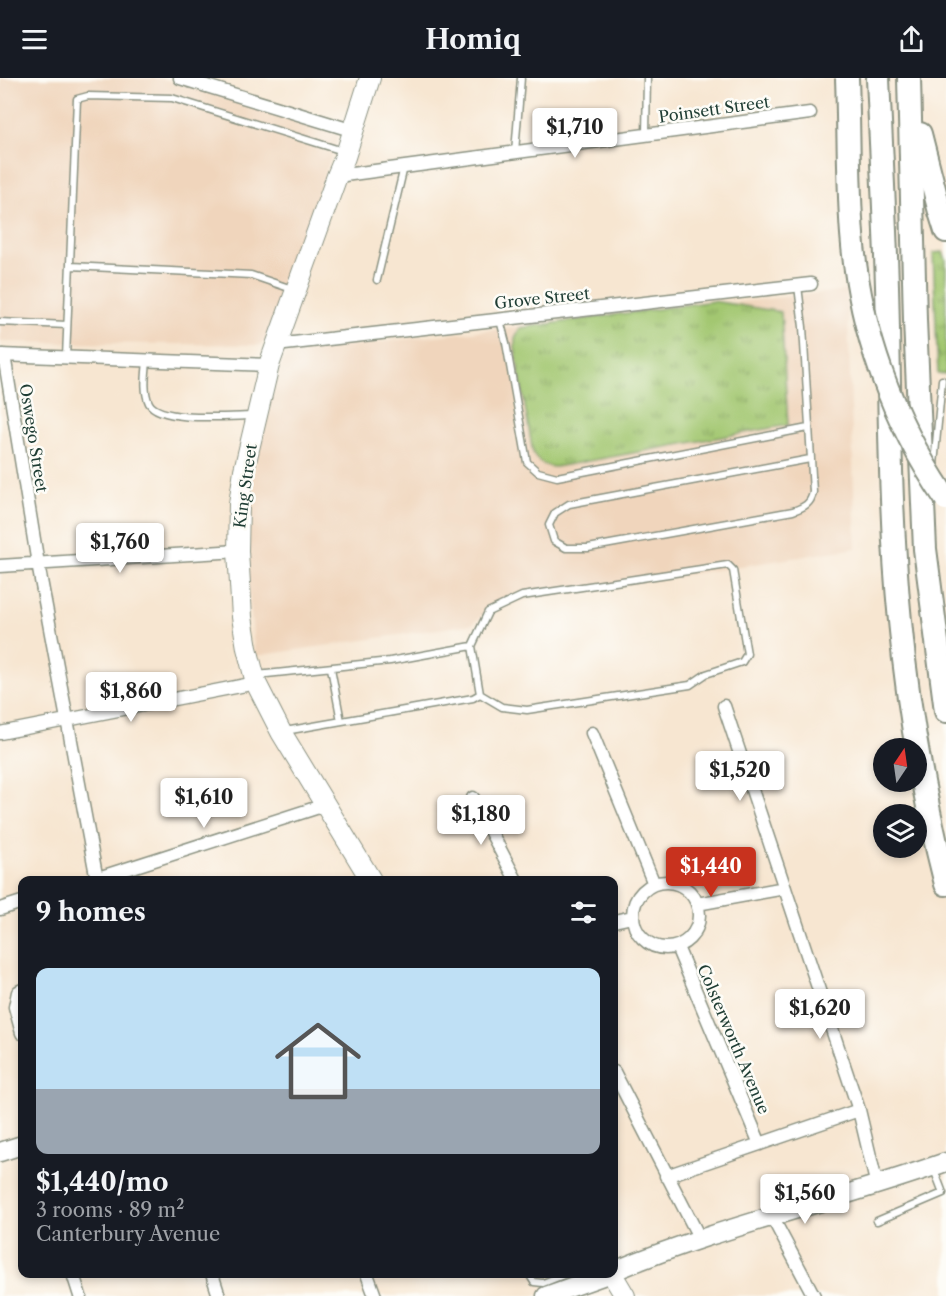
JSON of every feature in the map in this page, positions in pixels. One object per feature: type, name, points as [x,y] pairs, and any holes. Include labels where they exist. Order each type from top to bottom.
[{"type":"highway","points":[[847,78],[852,235],[870,338],[884,383],[906,432],[928,473],[946,498]]},
{"type":"highway","points":[[878,78],[887,282],[890,431],[900,622],[926,798],[946,884]]},
{"type":"highway","points":[[909,78],[925,157],[946,231]]},
{"type":"highway","points":[[909,78],[915,320],[925,549],[946,711]]},
{"type":"main road","name":"King Street","points":[[369,876],[282,732],[255,679],[242,617],[238,551],[239,504],[256,416],[269,365],[347,153],[370,78]]},
{"type":"main road","points":[[614,1278],[626,1296]]},
{"type":"street","points":[[180,78],[354,131]]},
{"type":"street","name":"Poinsett Street","points":[[337,176],[810,113]]},
{"type":"street","name":"Grove Street","points":[[276,345],[811,284]]},
{"type":"street","points":[[2,355],[269,365]]},
{"type":"street","name":"Oswego Street","points":[[2,355],[94,876]]},
{"type":"street","points":[[0,566],[238,551]]},
{"type":"street","points":[[0,733],[255,679]]},
{"type":"street","points":[[723,706],[859,1110],[877,1186]]},
{"type":"street","points":[[592,733],[654,884]]},
{"type":"street","points":[[473,798],[514,876]]},
{"type":"street","points":[[107,876],[325,805]]},
{"type":"street","points":[[672,882],[687,890],[697,904],[699,910],[697,927],[691,937],[677,947],[660,948],[644,941],[634,927],[633,909],[640,894],[654,884],[672,882]]},
{"type":"street","points":[[697,904],[786,888]]},
{"type":"street","points":[[0,909],[18,903]]},
{"type":"street","points":[[618,920],[632,917]]},
{"type":"street","name":"Colsterworth Avenue","points":[[677,947],[760,1144]]},
{"type":"street","points":[[18,992],[14,1001],[18,1017]]},
{"type":"street","points":[[618,1080],[700,1239]]},
{"type":"street","points":[[666,1176],[859,1110]]},
{"type":"street","points":[[0,1152],[18,1146]]},
{"type":"street","points":[[618,1270],[653,1255],[771,1215],[877,1186],[939,1164]]},
{"type":"street","points":[[771,1215],[814,1296]]},
{"type":"street","points":[[74,1278],[80,1296]]},
{"type":"street","points":[[213,1278],[219,1296]]},
{"type":"street","points":[[368,1278],[375,1296]]},
{"type":"street","points":[[545,1291],[593,1278]]},
{"type":"lane","points":[[515,152],[521,78]]},
{"type":"lane","points":[[646,135],[647,78]]},
{"type":"lane","points":[[66,357],[77,99],[88,96],[172,98],[347,153]]},
{"type":"lane","points":[[377,280],[404,167]]},
{"type":"lane","points":[[71,266],[251,275],[296,290]]},
{"type":"lane","points":[[798,286],[804,327],[813,492],[812,500],[805,507],[588,548],[566,548],[554,542],[549,525],[555,513],[569,504],[810,459]]},
{"type":"lane","points":[[500,320],[527,462],[538,472],[557,477],[808,428]]},
{"type":"lane","points":[[0,322],[67,325]]},
{"type":"lane","points":[[147,360],[145,390],[152,408],[178,416],[256,416]]},
{"type":"lane","points":[[925,549],[942,380]]},
{"type":"lane","points":[[728,565],[733,570],[747,654],[742,662],[706,674],[690,685],[527,711],[502,707],[480,694],[472,646],[488,612],[522,596],[728,565]]},
{"type":"lane","points":[[255,679],[390,661],[472,646]]},
{"type":"lane","points":[[331,668],[341,722]]},
{"type":"lane","points":[[282,732],[473,698],[480,694]]},
{"type":"lane","points":[[877,1221],[945,1192],[939,1164]]},
{"type":"lane","points":[[532,1278],[545,1291],[561,1278]]},
{"type":"shaded area","points":[[0,78],[160,78],[339,134],[264,343],[260,345],[0,342]]},
{"type":"shaded area","points":[[847,290],[856,548],[493,605],[473,624],[255,656],[246,559],[247,512],[264,423],[284,353]]},
{"type":"green space","points":[[943,252],[946,260],[946,374],[938,374],[933,253]]},
{"type":"green space","points":[[713,301],[781,312],[788,425],[555,467],[545,465],[537,459],[533,453],[515,348],[515,338],[520,328]]}]
